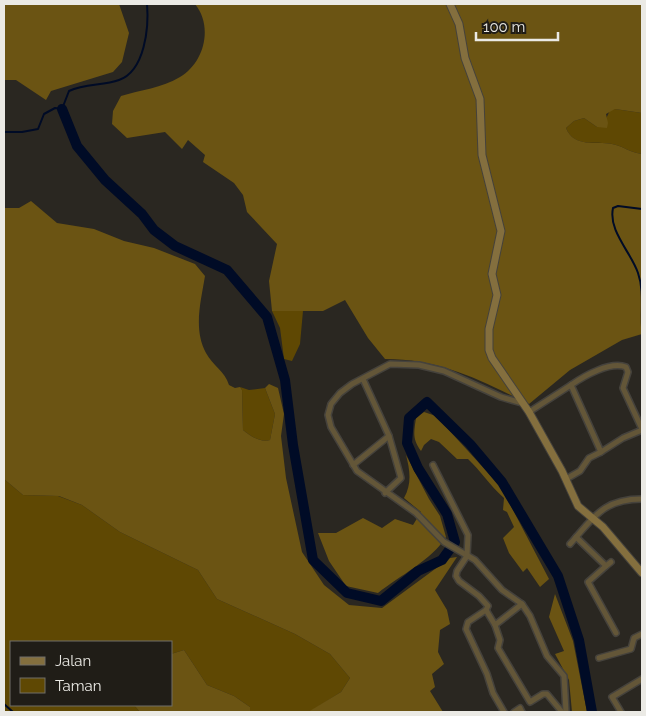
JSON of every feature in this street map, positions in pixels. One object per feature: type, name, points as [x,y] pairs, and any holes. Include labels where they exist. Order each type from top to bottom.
[{"type":"street","points":[[450,4],[459,24],[465,58],[480,99],[482,154],[501,231],[492,274],[497,291],[497,303],[489,329],[489,350],[492,358],[529,412],[566,479],[578,506],[603,526],[642,573]]},
{"type":"street","points":[[522,403],[501,397],[454,374],[419,365],[390,364],[340,393],[329,409],[329,423],[353,465],[385,493],[416,513],[444,542],[475,560],[502,590],[522,604],[530,616],[548,656],[564,676],[566,712]]},
{"type":"street","points":[[529,412],[593,372],[612,367],[626,367],[628,372],[623,388],[642,430],[623,438],[589,458],[582,469],[566,479]]},
{"type":"street","points":[[363,379],[389,436],[401,478],[385,493]]},
{"type":"street","points":[[570,385],[601,452]]},
{"type":"street","points":[[353,465],[389,436]]},
{"type":"street","points":[[433,465],[467,531],[467,556],[456,576],[459,582],[485,601],[488,606],[486,610],[468,622],[466,629],[487,674],[492,693],[504,712]]},
{"type":"street","points":[[570,544],[592,519],[610,504],[629,499],[642,499]]},
{"type":"street","points":[[576,538],[608,564],[588,582],[616,633]]},
{"type":"street","points":[[495,625],[522,604]]},
{"type":"street","points":[[486,610],[495,625],[500,640],[498,648],[530,702]]},
{"type":"street","points":[[599,658],[631,649],[634,638],[642,634]]},
{"type":"street","points":[[621,712],[612,697],[642,679]]},
{"type":"street","points":[[514,712],[521,710],[543,694],[547,694],[562,712]]},
{"type":"green space","points":[[610,110],[642,113],[642,154],[612,144],[574,139],[566,128],[574,121],[584,118],[597,127],[606,119]]},
{"type":"green space","points":[[272,311],[303,311],[300,344],[292,361],[284,359],[280,328]]},
{"type":"green space","points":[[240,387],[249,390],[265,388],[275,414],[270,440],[259,440],[243,430],[242,390]]},
{"type":"green space","points":[[4,479],[23,495],[58,496],[82,505],[120,532],[198,570],[217,599],[295,634],[330,654],[350,678],[341,692],[311,711],[250,712],[250,707],[234,696],[207,685],[184,650],[172,654],[172,641],[10,641],[10,706],[135,706],[140,712],[4,712]]},
{"type":"shaded area","points":[[4,4],[119,4],[129,33],[122,62],[113,72],[51,91],[46,100],[16,80],[4,80]]},
{"type":"shaded area","points":[[195,4],[642,4],[642,113],[615,109],[606,114],[607,128],[597,127],[584,118],[574,121],[566,128],[574,139],[612,144],[642,154],[642,334],[622,340],[570,370],[529,404],[460,372],[424,363],[385,359],[368,338],[345,300],[323,311],[272,311],[269,281],[277,244],[247,212],[243,195],[234,183],[203,162],[205,155],[188,140],[182,149],[165,132],[127,138],[112,124],[113,111],[121,96],[173,81],[189,70],[195,62],[204,43],[205,33],[201,13]]},
{"type":"shaded area","points":[[31,201],[57,223],[94,229],[124,241],[154,248],[195,264],[205,276],[199,315],[202,344],[209,358],[225,376],[229,385],[235,388],[240,387],[242,390],[243,430],[249,435],[263,441],[270,440],[275,414],[265,388],[269,384],[278,388],[284,414],[281,436],[286,478],[302,552],[324,585],[349,605],[382,608],[450,558],[457,557],[435,590],[447,610],[450,624],[440,630],[438,652],[444,664],[432,674],[435,687],[430,691],[443,712],[308,712],[341,692],[350,678],[330,654],[295,634],[217,599],[198,570],[120,532],[82,505],[59,496],[23,495],[4,479],[4,208],[19,208]]},
{"type":"shaded area","points":[[424,412],[436,416],[501,487],[549,579],[540,587],[527,568],[523,572],[509,553],[503,538],[514,527],[507,512],[503,510],[504,498],[468,459],[457,459],[439,442],[431,439],[424,445],[421,451],[418,447],[414,435],[416,418]]},
{"type":"shaded area","points":[[406,455],[440,516],[446,537],[424,560],[378,593],[346,586],[329,561],[318,533],[336,533],[363,518],[382,528],[395,519],[413,525],[421,512],[404,498],[410,477]]},
{"type":"shaded area","points":[[555,594],[573,641],[587,712],[572,712],[569,680],[555,654],[564,651],[549,617]]},
{"type":"shaded area","points":[[184,650],[207,685],[234,696],[250,707],[250,712],[140,712],[135,706],[172,706],[172,654]]},
{"type":"waterway","points":[[4,132],[22,132],[38,129],[44,114],[55,108],[62,109],[69,91],[75,88],[113,82],[128,75],[135,68],[144,47],[147,4]]},
{"type":"waterway","points":[[62,109],[77,146],[105,180],[142,214],[154,230],[175,246],[227,270],[267,317],[285,380],[293,445],[313,560],[347,593],[381,601],[418,571],[442,560],[455,542],[447,514],[418,468],[407,443],[409,418],[427,402],[470,444],[502,482],[558,576],[579,640],[592,712]]},
{"type":"waterway","points":[[642,209],[618,206],[613,208],[612,217],[617,233],[635,265],[640,279],[642,327]]},
{"type":"waterway","points":[[4,704],[13,712]]}]
